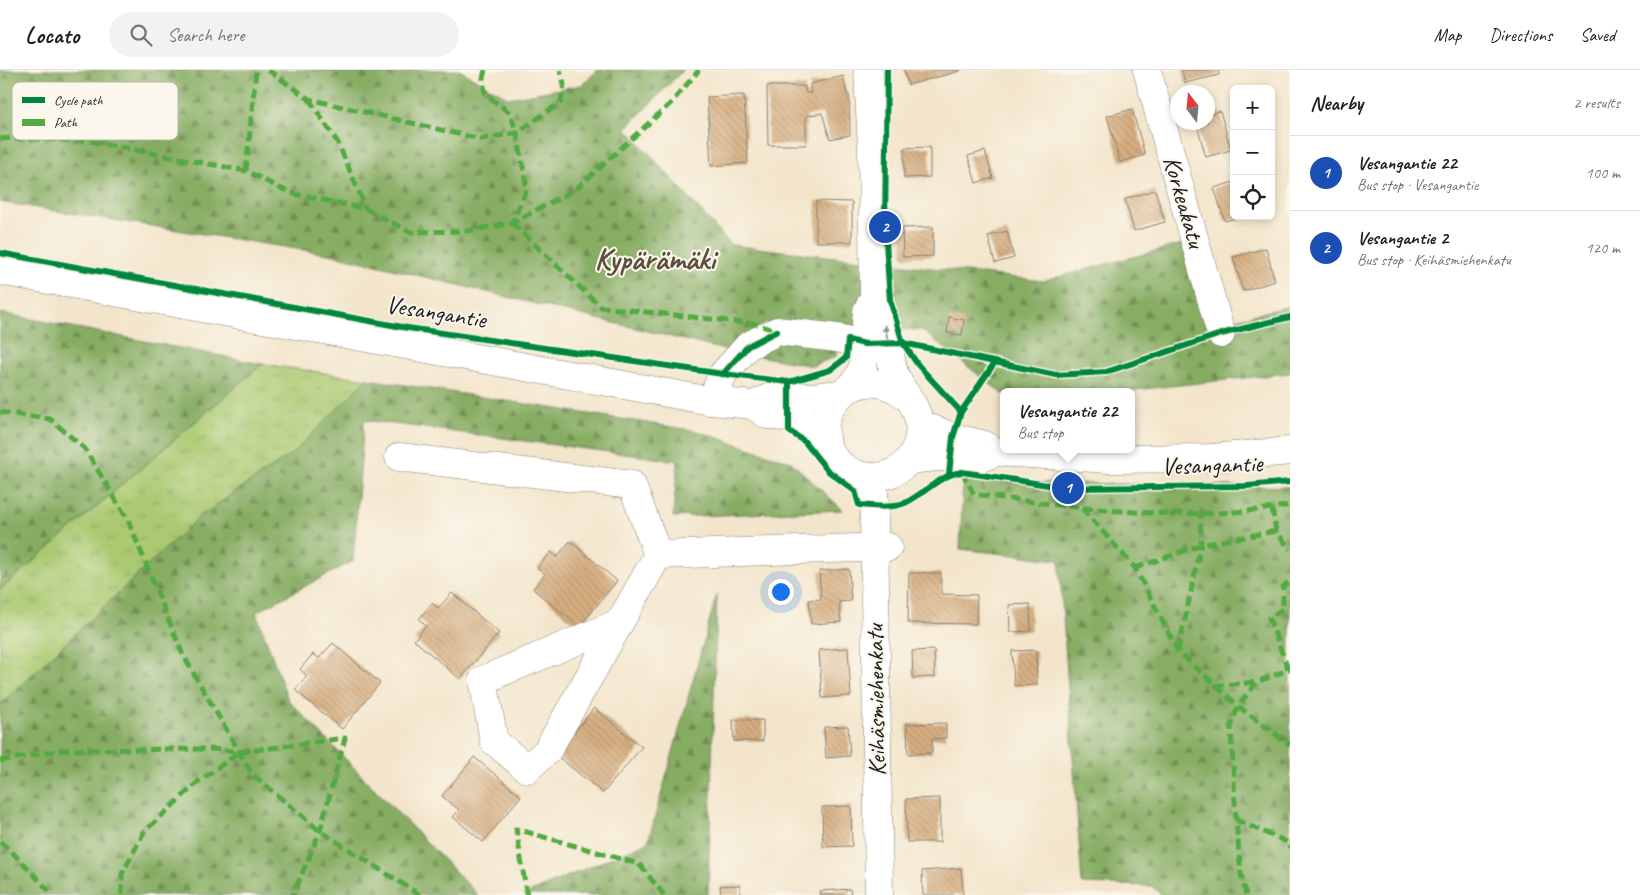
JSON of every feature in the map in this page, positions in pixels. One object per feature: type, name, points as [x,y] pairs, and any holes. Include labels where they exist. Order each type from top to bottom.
[{"type":"street","points":[[868,70],[872,150],[874,297],[868,311],[861,371],[859,376],[829,410],[825,428],[830,450],[837,462],[860,476],[873,477],[894,472],[909,460],[916,449],[920,437],[920,424],[916,411],[894,374],[881,310],[874,297]]},
{"type":"street","name":"Korkeakatu","points":[[1146,70],[1221,334]]},
{"type":"street","name":"Vesangantie","points":[[0,271],[711,401],[753,404],[771,397],[811,397],[846,391]]},
{"type":"street","points":[[711,401],[723,374],[748,346],[777,331],[836,338],[865,344]]},
{"type":"street","points":[[846,391],[861,383],[879,383],[896,388],[905,395]]},
{"type":"street","name":"Vesangantie","points":[[753,404],[767,415],[789,418],[811,425],[826,438]]},
{"type":"street","name":"Vesangantie","points":[[920,424],[953,438],[985,445],[997,452]]},
{"type":"street","name":"Vesangantie","points":[[1011,453],[1109,460],[1212,458],[1290,451]]},
{"type":"street","name":"Vesangantie","points":[[909,460],[937,457],[984,457],[1000,452]]},
{"type":"street","points":[[399,457],[632,485],[658,554]]},
{"type":"street","name":"Keihäsmiehenkatu","points":[[873,477],[881,546],[878,895]]},
{"type":"street","points":[[658,554],[881,546]]},
{"type":"street","points":[[619,623],[482,680],[494,741],[527,769],[547,751],[658,554]]},
{"type":"green space","points":[[0,70],[459,70],[509,98],[582,85],[598,70],[683,70],[626,128],[731,245],[1043,281],[1182,244],[1207,326],[1290,306],[1290,373],[1135,390],[1135,388],[1000,388],[1000,392],[922,330],[848,327],[836,356],[813,366],[721,349],[335,255],[0,202]]},
{"type":"green space","points":[[0,313],[262,364],[0,590]]},
{"type":"green space","points":[[262,364],[367,379],[293,453],[199,517],[0,705],[0,590]]},
{"type":"green space","points":[[367,379],[697,431],[791,462],[843,510],[673,517],[678,461],[364,420],[353,561],[256,612],[288,700],[478,895],[0,895],[0,705],[199,517],[293,453]]},
{"type":"green space","points":[[963,481],[1290,487],[1290,895],[1161,895],[1152,886],[1082,884],[1059,560],[960,549]]},
{"type":"green space","points":[[717,594],[708,895],[524,895],[648,842]]},
{"type":"building","points":[[904,70],[960,70],[960,71],[908,85]]},
{"type":"building","points":[[1182,70],[1218,70],[1219,75],[1185,83]]},
{"type":"building","points":[[843,76],[847,95],[849,95],[850,135],[830,139],[822,113],[806,116],[806,145],[768,145],[767,86],[805,86],[805,93],[811,93],[810,84]]},
{"type":"building","points":[[744,95],[748,163],[711,166],[707,97]]},
{"type":"building","points":[[1132,109],[1145,155],[1120,162],[1107,116]]},
{"type":"building","points":[[1220,111],[1230,150],[1206,157],[1198,130],[1215,130],[1215,113]]},
{"type":"building","points":[[930,147],[930,177],[904,178],[904,148]]},
{"type":"building","points":[[985,151],[993,178],[976,183],[968,156]]},
{"type":"building","points":[[1230,183],[1230,220],[1225,221],[1214,188]]},
{"type":"building","points":[[1155,190],[1165,222],[1134,231],[1125,199]]},
{"type":"building","points":[[816,201],[852,202],[852,242],[816,242]]},
{"type":"building","points":[[933,227],[933,256],[903,257],[902,228]]},
{"type":"building","points":[[1007,231],[1014,258],[995,263],[988,236]]},
{"type":"building","points":[[1266,248],[1275,281],[1243,291],[1233,257]]},
{"type":"building","points":[[949,317],[964,320],[962,335],[947,333]]},
{"type":"building","points":[[570,541],[617,581],[579,627],[533,589],[545,574],[537,568],[551,552],[557,557]]},
{"type":"building","points":[[849,569],[851,601],[839,602],[841,622],[811,624],[809,600],[821,599],[819,571]]},
{"type":"building","points":[[909,573],[941,573],[941,594],[977,595],[976,624],[908,623]]},
{"type":"building","points":[[452,593],[499,633],[460,679],[414,640],[426,626],[419,619],[432,603],[438,608]]},
{"type":"building","points":[[1030,604],[1031,631],[1010,632],[1009,605]]},
{"type":"building","points":[[333,643],[380,683],[342,729],[295,690],[307,676],[300,669],[313,654],[319,658]]},
{"type":"building","points":[[848,648],[851,696],[822,698],[819,650]]},
{"type":"building","points":[[934,650],[935,677],[913,678],[912,651]]},
{"type":"building","points":[[1036,650],[1037,685],[1014,686],[1012,651]]},
{"type":"building","points":[[594,708],[642,747],[603,793],[556,755]]},
{"type":"building","points":[[733,720],[763,720],[763,741],[734,741]]},
{"type":"building","points":[[946,723],[946,738],[932,739],[932,753],[908,754],[907,724]]},
{"type":"building","points":[[848,726],[850,756],[826,758],[824,727]]},
{"type":"building","points":[[474,757],[521,796],[483,842],[453,817],[459,810],[442,796]]},
{"type":"building","points":[[940,798],[940,842],[907,842],[906,799]]},
{"type":"building","points":[[851,806],[852,846],[823,847],[822,807]]},
{"type":"building","points":[[961,868],[963,895],[923,895],[922,871]]},
{"type":"building","points":[[740,885],[740,895],[721,895],[720,886]]},
{"type":"building","points":[[850,889],[851,895],[821,895],[820,891]]},
{"type":"marked path","points":[[246,171],[256,70]]},
{"type":"marked path","points":[[268,70],[309,99],[480,139],[517,133],[561,102],[564,84],[560,70]]},
{"type":"marked path","points":[[485,70],[483,78],[485,94],[510,113],[517,133],[527,189],[512,223]]},
{"type":"marked path","points":[[64,140],[89,141],[246,171],[290,193],[366,209],[410,232],[467,231],[512,223],[576,189],[671,103],[699,70]]},
{"type":"marked path","points":[[309,99],[338,143],[366,209]]},
{"type":"marked path","points":[[0,139],[12,138]]},
{"type":"marked path","points":[[512,223],[601,307],[756,324],[777,331]]},
{"type":"marked path","points":[[0,412],[50,419],[85,449],[128,520],[183,655],[252,774],[320,831],[420,895]]},
{"type":"marked path","points":[[962,472],[974,494],[1092,509],[1172,514],[1251,511],[1290,505]]},
{"type":"marked path","points":[[1082,508],[1135,568],[1178,651],[1238,706],[1290,745]]},
{"type":"marked path","points":[[1272,508],[1276,531],[1290,549]]},
{"type":"marked path","points":[[1178,651],[1201,545],[1200,514]]},
{"type":"marked path","points":[[1135,568],[1201,545],[1276,531]]},
{"type":"marked path","points":[[1288,669],[1269,618],[1283,609],[1283,587],[1290,580]]},
{"type":"marked path","points":[[1246,895],[1241,874],[1236,820],[1231,727],[1238,706],[1257,682],[1290,669]]},
{"type":"marked path","points":[[1214,686],[1257,682]]},
{"type":"marked path","points":[[0,761],[62,750],[211,749],[240,752],[345,738],[320,831],[293,895]]},
{"type":"marked path","points":[[122,895],[122,874],[144,832],[199,781],[240,752]]},
{"type":"marked path","points":[[1236,820],[1287,842],[1290,848]]},
{"type":"marked path","points":[[527,895],[516,829],[639,864],[664,895]]},
{"type":"marked path","points":[[0,842],[53,895]]},
{"type":"cycle path","points":[[887,70],[885,227],[890,300],[903,343],[918,365],[961,412]]},
{"type":"cycle path","points":[[0,253],[408,328],[789,382],[830,370],[846,358],[848,340],[865,344],[903,343],[1056,375],[1106,372],[1221,334],[1290,317]]},
{"type":"cycle path","points":[[723,374],[748,346],[777,331]]},
{"type":"cycle path","points":[[949,474],[953,437],[961,412],[995,362]]},
{"type":"cycle path","points":[[789,382],[789,431],[804,441],[827,470],[855,491],[859,505],[882,507],[900,505],[913,499],[939,480],[962,472],[1068,488],[1247,486],[1290,482]]},
{"type":"place","name":"Vesangantie 2","points":[[885,227]]},
{"type":"place","name":"Vesangantie 22","points":[[1068,488]]},
{"type":"district","name":"Kypärämäki","points":[[655,259]]}]
